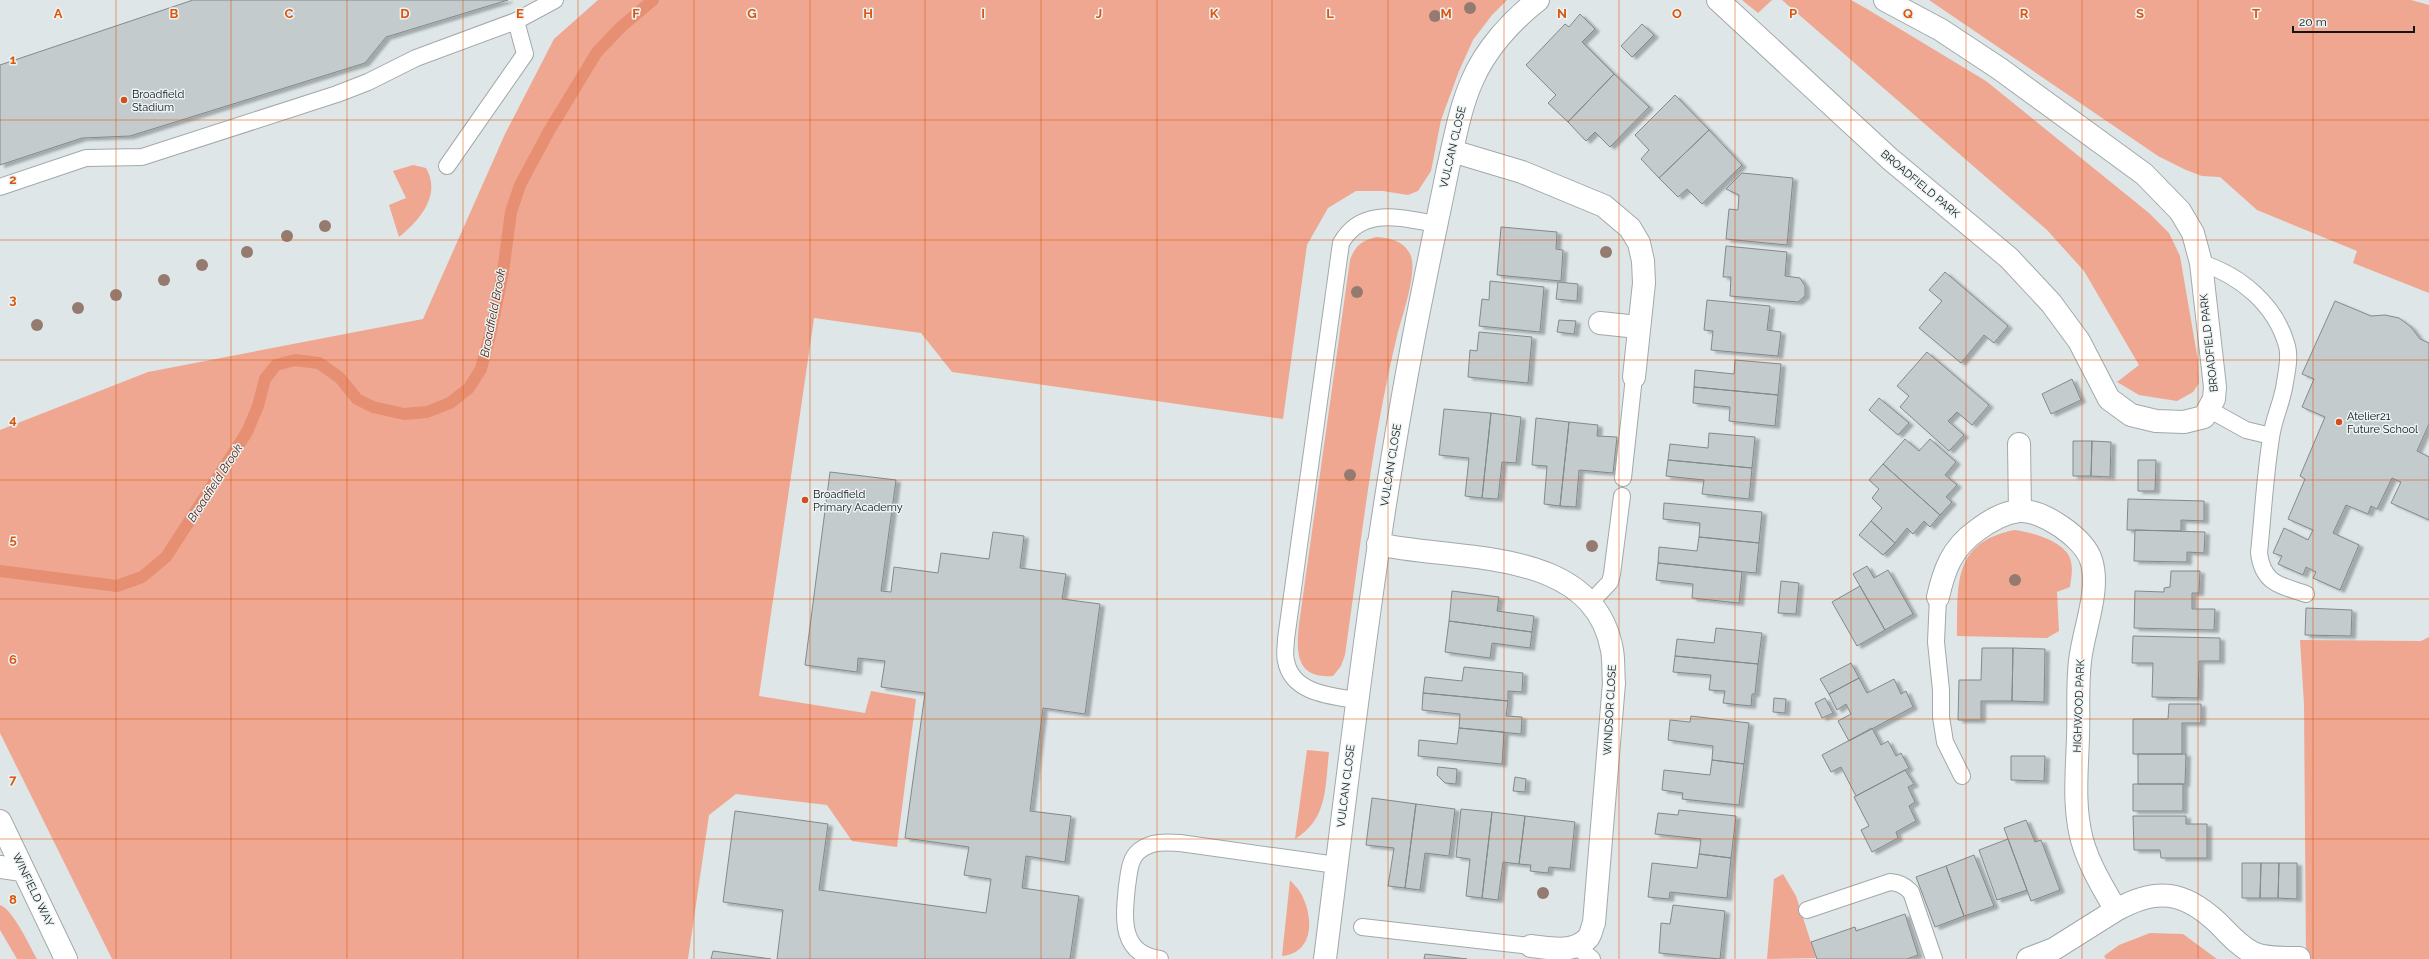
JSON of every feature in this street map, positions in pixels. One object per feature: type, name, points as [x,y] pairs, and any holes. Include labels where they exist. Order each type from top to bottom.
[{"type":"street","name":"VULCAN CLOSE","points":[[1325,959],[1356,700],[1378,544],[1404,393],[1436,224],[1462,105],[1472,79],[1484,57],[1517,18],[1538,0]]},
{"type":"street","name":"BROADFIELD PARK","points":[[1718,0],[1890,159],[2009,258],[2052,303],[2079,341],[2109,399],[2131,415],[2156,421],[2184,422],[2204,416],[2210,410],[2214,399],[2215,387],[2200,263],[2193,233],[2180,212],[2144,174],[2000,69],[1941,30],[1885,0]]},
{"type":"street","points":[[1452,151],[1522,172],[1604,206],[1619,217],[1630,228],[1639,243],[1643,261],[1644,283],[1638,327],[1634,377]]},
{"type":"street","points":[[1600,323],[1638,327]]},
{"type":"street","points":[[2019,444],[2020,511]]},
{"type":"street","name":"HIGHWOOD PARK","points":[[1938,597],[1943,574],[1952,555],[1965,539],[1999,515],[2020,511],[2040,515],[2060,525],[2080,542],[2091,560],[2093,592],[2080,661],[2076,784],[2077,814],[2082,840],[2092,868],[2116,910]]},
{"type":"street","name":"WINDSOR CLOSE","points":[[1378,544],[1405,550],[1507,562],[1544,571],[1561,579],[1590,603],[1602,623],[1612,650],[1614,683],[1594,923],[1584,952],[1531,946]]},
{"type":"street","name":"WINFIELD WAY","points":[[0,821],[22,870],[66,959]]},
{"type":"street","points":[[0,867],[22,870]]},
{"type":"street","points":[[2028,959],[2054,949],[2136,899],[2156,895],[2176,896],[2200,907],[2237,943],[2254,953],[2274,958],[2299,958]]},
{"type":"lane","points":[[0,186],[86,158],[100,156],[128,158],[155,153],[337,94],[368,82],[416,58],[516,21],[555,0]]},
{"type":"lane","points":[[447,166],[525,54],[516,21]]},
{"type":"lane","points":[[1356,700],[1325,695],[1308,689],[1301,685],[1291,673],[1286,661],[1287,631],[1341,243],[1348,231],[1360,222],[1378,217],[1398,218],[1436,224]]},
{"type":"lane","points":[[2200,263],[2212,267],[2247,287],[2261,300],[2281,329],[2287,347],[2288,362],[2285,384],[2271,436],[2259,552],[2261,565],[2272,582],[2306,594]]},
{"type":"lane","points":[[1624,478],[1634,377]]},
{"type":"lane","points":[[2210,410],[2246,430],[2271,436]]},
{"type":"lane","points":[[1590,603],[1610,582],[1622,496]]},
{"type":"lane","points":[[1938,597],[1936,642],[1941,690],[1941,717],[1945,742],[1962,776]]},
{"type":"lane","points":[[1160,959],[1152,958],[1139,951],[1131,941],[1126,930],[1124,914],[1132,861],[1137,852],[1145,847],[1162,842],[1180,843],[1336,865]]},
{"type":"lane","points":[[1807,910],[1890,882],[1898,883],[1905,886],[1911,892],[1934,959]]},
{"type":"lane","points":[[1362,927],[1531,946]]},
{"type":"shaded area","name":"Broadfield Primary Academy","points":[[598,0],[1507,0],[1492,15],[1473,40],[1459,71],[1441,120],[1431,171],[1418,191],[1408,195],[1383,191],[1356,191],[1328,208],[1307,245],[1283,419],[952,372],[921,333],[814,318],[759,696],[865,713],[871,691],[916,699],[897,847],[852,841],[827,805],[736,794],[709,815],[688,959],[112,959],[0,733],[0,430],[148,372],[423,319],[505,134],[554,39]]},
{"type":"shaded area","points":[[1742,0],[1772,0],[1758,13]]},
{"type":"shaded area","points":[[1782,0],[1851,0],[1867,9],[1986,81],[2149,213],[2169,233],[2180,256],[2198,361],[2199,383],[2193,392],[2177,401],[2139,395],[2117,382],[2139,365],[2084,271],[2047,230]]},
{"type":"shaded area","points":[[1929,0],[2411,0],[2429,5],[2429,293],[2353,263],[2357,251],[2257,210],[2220,177],[2202,176],[2158,156]]},
{"type":"shaded area","points":[[413,165],[426,168],[430,178],[430,197],[421,215],[407,231],[399,237],[389,205],[406,198],[393,171]]},
{"type":"shaded area","points":[[1376,237],[1392,239],[1405,247],[1408,251],[1411,256],[1412,264],[1411,284],[1397,336],[1380,415],[1367,495],[1345,655],[1341,666],[1333,676],[1321,676],[1305,669],[1301,662],[1298,645],[1299,624],[1350,260],[1356,248],[1362,242]]},
{"type":"shaded area","points":[[2014,530],[2048,539],[2063,549],[2068,555],[2072,568],[2070,587],[2057,592],[2059,631],[2047,638],[1957,636],[1959,583],[1963,568],[1969,556],[1979,545],[1994,536]]},
{"type":"shaded area","points":[[2429,637],[2429,959],[2306,959],[2304,704],[2300,640],[2421,641]]},
{"type":"shaded area","points":[[1307,750],[1329,752],[1325,790],[1323,801],[1314,822],[1306,831],[1295,839]]},
{"type":"shaded area","points":[[1783,874],[1796,896],[1816,958],[1767,959],[1774,879]]},
{"type":"shaded area","points":[[1290,880],[1299,890],[1305,901],[1308,911],[1309,932],[1301,948],[1293,953],[1282,956]]},
{"type":"shaded area","points":[[0,905],[10,913],[16,921],[37,959],[17,959],[0,930]]},
{"type":"shaded area","points":[[2150,933],[2183,934],[2217,959],[2106,959],[2104,956],[2119,945]]},
{"type":"building","name":"Broadfield Stadium","points":[[193,0],[508,0],[386,37],[365,63],[130,136],[82,138],[0,165],[0,65]]},
{"type":"building","points":[[1580,14],[1595,29],[1582,42],[1614,74],[1568,122],[1548,103],[1556,95],[1526,65],[1565,24],[1569,27]]},
{"type":"building","points":[[1642,24],[1654,35],[1632,57],[1621,46]]},
{"type":"building","points":[[1614,74],[1649,107],[1610,147],[1595,132],[1586,141],[1568,122]]},
{"type":"building","points":[[1675,95],[1709,130],[1659,178],[1641,159],[1649,150],[1635,135]]},
{"type":"building","points":[[1709,130],[1742,165],[1702,204],[1687,189],[1678,197],[1659,178]]},
{"type":"building","points":[[1742,173],[1793,178],[1787,245],[1726,239],[1729,209],[1738,210],[1739,195],[1726,189]]},
{"type":"building","points":[[1501,227],[1557,232],[1556,249],[1563,250],[1561,281],[1497,275]]},
{"type":"building","points":[[1726,246],[1787,252],[1785,276],[1800,278],[1805,286],[1805,296],[1798,302],[1730,296],[1731,277],[1723,277]]},
{"type":"building","points":[[1945,272],[2008,326],[1994,343],[1984,335],[1961,363],[1919,328],[1942,301],[1929,290]]},
{"type":"building","points":[[1490,281],[1544,287],[1540,332],[1479,326],[1482,299],[1489,300]]},
{"type":"building","points":[[1558,282],[1578,284],[1577,301],[1556,299]]},
{"type":"building","points":[[1707,300],[1770,306],[1767,330],[1781,332],[1778,356],[1711,350],[1713,331],[1704,330]]},
{"type":"building","points":[[2335,301],[2371,316],[2385,315],[2399,318],[2411,327],[2420,339],[2429,343],[2429,424],[2417,451],[2429,457],[2429,520],[2391,503],[2401,482],[2392,478],[2377,509],[2371,506],[2368,514],[2346,505],[2333,533],[2359,545],[2340,590],[2313,578],[2316,572],[2306,567],[2303,575],[2278,564],[2282,556],[2273,553],[2284,528],[2308,540],[2313,530],[2288,519],[2305,479],[2300,476],[2325,417],[2302,407],[2314,379],[2302,374]]},
{"type":"building","points":[[1559,320],[1576,321],[1574,334],[1557,332]]},
{"type":"building","points":[[1479,332],[1532,337],[1528,383],[1468,377],[1470,350],[1477,351]]},
{"type":"building","points":[[1927,352],[1989,405],[1972,425],[1957,412],[1948,421],[1964,435],[1949,451],[1900,407],[1909,396],[1897,386]]},
{"type":"building","points":[[1735,360],[1781,364],[1778,395],[1694,387],[1695,370],[1734,374]]},
{"type":"building","points":[[2072,379],[2081,400],[2051,414],[2042,394]]},
{"type":"building","points":[[1694,387],[1778,395],[1775,426],[1729,421],[1730,407],[1693,403]]},
{"type":"building","points":[[1879,398],[1909,423],[1898,435],[1869,410]]},
{"type":"building","points":[[1444,409],[1491,413],[1482,498],[1465,496],[1469,458],[1439,455]]},
{"type":"building","points":[[1491,413],[1521,417],[1516,463],[1502,462],[1498,499],[1482,498]]},
{"type":"building","points":[[1536,418],[1569,422],[1560,506],[1544,504],[1547,466],[1532,465]]},
{"type":"building","points":[[1569,422],[1598,425],[1597,436],[1617,437],[1613,473],[1579,470],[1576,507],[1560,506]]},
{"type":"building","points":[[1709,433],[1755,437],[1752,468],[1668,460],[1670,444],[1708,448]]},
{"type":"building","points":[[1905,439],[1919,451],[1930,439],[1956,462],[1945,475],[1957,485],[1946,497],[1952,502],[1940,515],[1883,464]]},
{"type":"building","points":[[2073,441],[2092,441],[2091,476],[2073,476]]},
{"type":"building","points":[[2092,441],[2111,442],[2110,477],[2091,476]]},
{"type":"building","points":[[1668,460],[1752,468],[1749,499],[1702,494],[1704,480],[1666,476]]},
{"type":"building","points":[[2138,460],[2156,460],[2155,491],[2138,491]]},
{"type":"building","points":[[1883,464],[1940,515],[1930,527],[1924,521],[1913,534],[1907,528],[1895,543],[1871,521],[1882,508],[1872,498],[1879,489],[1869,480]]},
{"type":"building","points":[[830,472],[896,480],[881,591],[891,592],[894,567],[938,573],[941,553],[989,559],[993,532],[1024,536],[1020,568],[1066,574],[1062,599],[1100,604],[1085,714],[1043,708],[1030,811],[1071,816],[1065,862],[1026,856],[1022,888],[1079,896],[1070,959],[777,959],[783,910],[723,902],[735,811],[828,824],[819,890],[986,913],[991,879],[964,875],[969,847],[905,838],[925,693],[881,687],[885,661],[858,658],[857,672],[805,665]]},
{"type":"building","points":[[2128,499],[2204,501],[2204,521],[2181,520],[2181,531],[2127,530]]},
{"type":"building","points":[[1664,503],[1762,512],[1759,543],[1699,537],[1700,523],[1663,519]]},
{"type":"building","points":[[1871,521],[1895,543],[1883,555],[1859,535]]},
{"type":"building","points":[[2135,530],[2205,532],[2204,553],[2187,552],[2187,562],[2134,561]]},
{"type":"building","points":[[1699,537],[1759,543],[1756,573],[1658,563],[1659,547],[1697,551]]},
{"type":"building","points":[[1658,563],[1742,572],[1739,603],[1692,598],[1693,584],[1656,580]]},
{"type":"building","points":[[1867,566],[1874,578],[1888,570],[1913,614],[1885,630],[1853,574]]},
{"type":"building","points":[[2171,571],[2200,571],[2199,593],[2192,593],[2192,609],[2215,609],[2214,630],[2134,628],[2135,591],[2164,592],[2164,588],[2170,587]]},
{"type":"building","points":[[1781,581],[1799,583],[1796,614],[1778,613]]},
{"type":"building","points":[[1860,586],[1885,630],[1857,646],[1832,602]]},
{"type":"building","points":[[1452,591],[1499,597],[1497,611],[1534,616],[1532,632],[1449,621]]},
{"type":"building","points":[[2306,608],[2352,610],[2351,636],[2305,635]]},
{"type":"building","points":[[1449,621],[1532,632],[1530,648],[1492,643],[1490,658],[1445,652]]},
{"type":"building","points":[[1716,628],[1762,633],[1758,664],[1675,656],[1677,639],[1714,643]]},
{"type":"building","points":[[2133,636],[2220,638],[2220,661],[2199,661],[2198,698],[2152,697],[2153,663],[2132,663]]},
{"type":"building","points":[[1982,648],[2013,648],[2012,701],[1981,701],[1981,720],[1958,720],[1959,680],[1981,680]]},
{"type":"building","points":[[2013,648],[2045,649],[2044,702],[2012,701]]},
{"type":"building","points":[[1675,656],[1758,664],[1755,694],[1752,694],[1751,706],[1723,703],[1725,691],[1709,690],[1711,675],[1673,672]]},
{"type":"building","points":[[1851,663],[1859,678],[1829,694],[1820,679]]},
{"type":"building","points":[[1464,667],[1523,673],[1522,692],[1508,691],[1508,701],[1423,693],[1425,677],[1462,681]]},
{"type":"building","points":[[1859,678],[1867,693],[1894,679],[1901,694],[1906,691],[1913,707],[1849,741],[1838,721],[1851,714],[1846,704],[1837,710],[1829,694]]},
{"type":"building","points":[[1423,693],[1508,701],[1506,716],[1522,717],[1521,734],[1459,728],[1460,714],[1422,710]]},
{"type":"building","points":[[1774,698],[1786,699],[1785,713],[1773,712]]},
{"type":"building","points":[[1825,698],[1833,713],[1822,718],[1815,703]]},
{"type":"building","points":[[2169,704],[2201,704],[2201,723],[2182,723],[2182,754],[2133,754],[2133,719],[2168,719]]},
{"type":"building","points":[[1691,716],[1749,723],[1744,764],[1712,760],[1713,746],[1668,740],[1670,720],[1690,722]]},
{"type":"building","points":[[1459,728],[1504,732],[1502,764],[1418,756],[1419,740],[1457,744]]},
{"type":"building","points":[[1872,728],[1881,745],[1888,741],[1896,756],[1901,753],[1909,768],[1856,796],[1841,767],[1831,772],[1822,755]]},
{"type":"building","points":[[2138,754],[2186,754],[2185,784],[2138,784]]},
{"type":"building","points":[[2011,756],[2045,756],[2044,781],[2011,780]]},
{"type":"building","points":[[1712,760],[1744,764],[1739,805],[1682,799],[1683,793],[1662,790],[1664,770],[1710,775]]},
{"type":"building","points":[[1438,767],[1457,769],[1456,784],[1445,783],[1437,775]]},
{"type":"building","points":[[1905,770],[1914,784],[1908,787],[1915,802],[1909,806],[1916,821],[1896,832],[1898,838],[1872,852],[1861,830],[1869,826],[1854,797]]},
{"type":"building","points":[[1515,777],[1526,779],[1525,792],[1513,791]]},
{"type":"building","points":[[2133,784],[2183,784],[2183,811],[2133,811]]},
{"type":"building","points":[[1372,798],[1416,804],[1405,888],[1388,886],[1394,848],[1366,845]]},
{"type":"building","points":[[1416,804],[1455,809],[1449,856],[1425,853],[1420,890],[1405,888]]},
{"type":"building","points":[[1461,809],[1492,812],[1482,898],[1466,896],[1470,859],[1456,857]]},
{"type":"building","points":[[1679,810],[1736,816],[1731,858],[1699,854],[1701,839],[1655,834],[1658,813],[1678,815]]},
{"type":"building","points":[[1492,812],[1525,816],[1519,864],[1503,862],[1498,900],[1482,898]]},
{"type":"building","points":[[1525,816],[1575,822],[1570,869],[1549,867],[1548,873],[1530,871],[1531,865],[1519,864]]},
{"type":"building","points":[[2133,816],[2186,816],[2186,824],[2207,824],[2207,858],[2161,858],[2160,850],[2134,850]]},
{"type":"building","points":[[2026,820],[2035,842],[2041,840],[2060,890],[2031,901],[2004,828]]},
{"type":"building","points":[[2008,839],[2027,890],[1997,900],[1979,850]]},
{"type":"building","points":[[1699,854],[1731,858],[1727,898],[1670,892],[1669,899],[1648,897],[1652,863],[1697,868]]},
{"type":"building","points":[[1974,855],[1994,906],[1964,916],[1946,866]]},
{"type":"building","points":[[2242,863],[2261,863],[2260,898],[2242,898]]},
{"type":"building","points":[[2261,863],[2279,863],[2278,898],[2260,898]]},
{"type":"building","points":[[2279,863],[2297,863],[2297,899],[2278,898]]},
{"type":"building","points":[[1946,866],[1964,916],[1935,927],[1916,877]]},
{"type":"building","points":[[1673,905],[1725,911],[1720,959],[1659,953],[1661,923],[1670,924]]},
{"type":"building","points":[[1905,914],[1918,955],[1907,959],[1817,959],[1811,942],[1855,927],[1856,931]]},
{"type":"building","points":[[713,951],[771,959],[711,959]]},
{"type":"building","points":[[1425,954],[1467,959],[1424,959]]},
{"type":"waterway","name":"Broadfield Brook","points":[[0,571],[117,586],[142,577],[166,557],[247,432],[258,406],[265,379],[276,365],[295,360],[319,363],[340,378],[357,399],[373,407],[404,414],[427,412],[450,403],[469,388],[481,369],[490,335],[503,272],[511,212],[520,185],[549,131],[597,52],[621,27],[653,0]]},
{"type":"place","name":"Broadfield Stadium","points":[[124,100]]},
{"type":"place","name":"Atelier21 Future School","points":[[2339,422]]},
{"type":"place","name":"Broadfield Primary Academy","points":[[805,500]]}]
